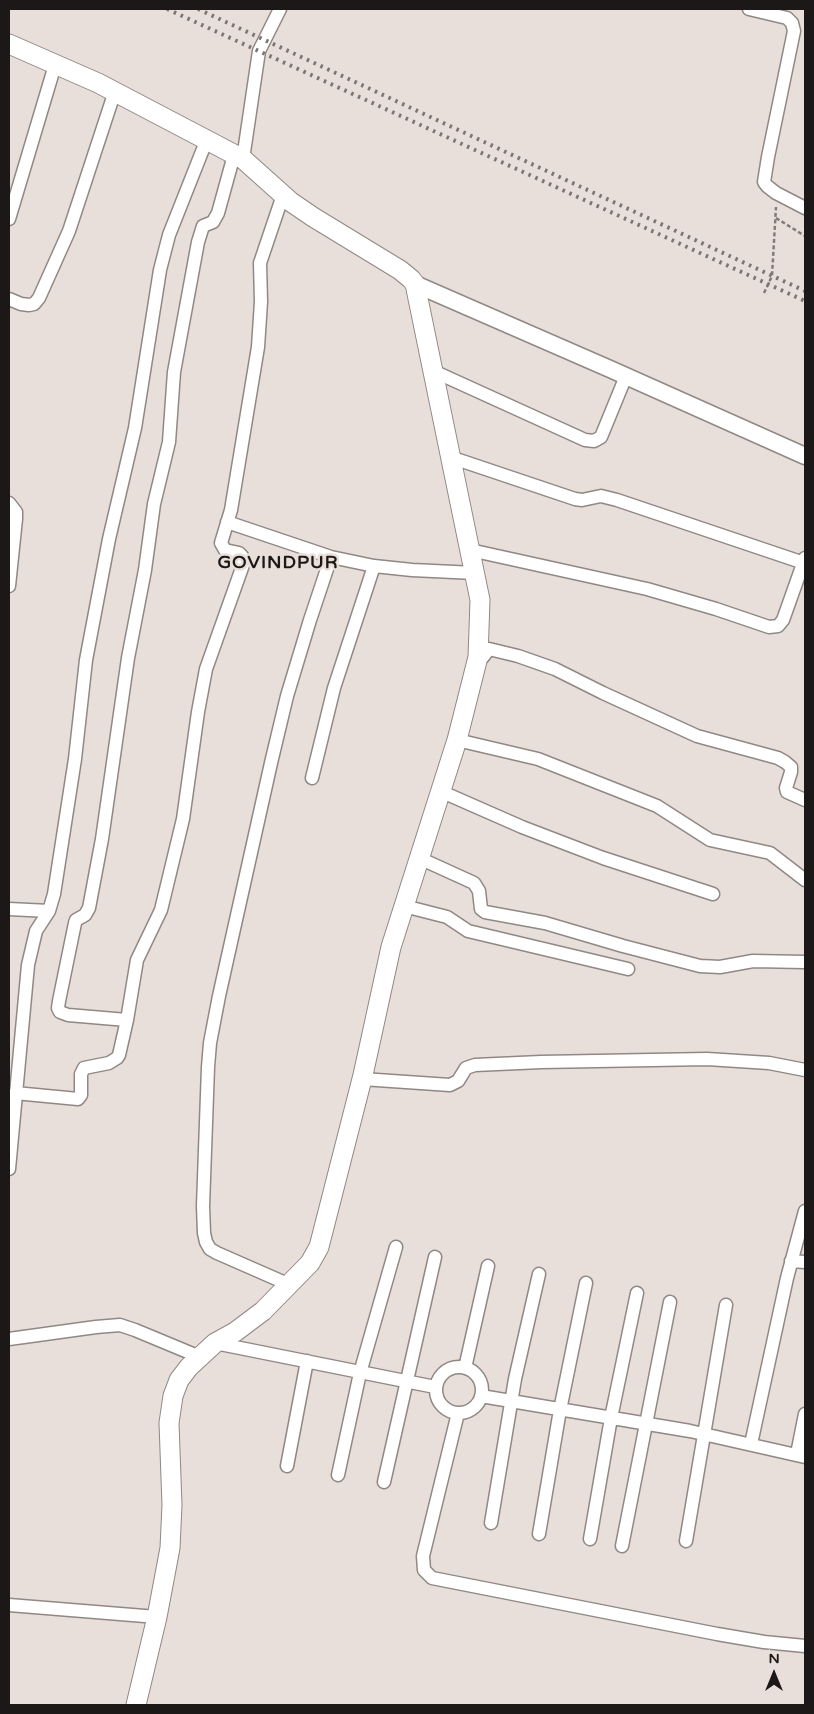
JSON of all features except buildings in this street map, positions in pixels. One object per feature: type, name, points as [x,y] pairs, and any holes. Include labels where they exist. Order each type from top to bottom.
[{"type":"main road","points":[[9,44],[115,91],[239,157],[283,195],[313,217],[400,270],[411,279],[415,284],[431,370],[480,600],[478,657],[457,740],[391,947],[362,1080],[319,1247],[310,1263],[263,1310],[235,1332],[215,1343],[188,1367],[179,1380],[173,1396],[169,1423],[172,1505],[170,1548],[157,1617],[136,1705]]},
{"type":"street","points":[[127,1020],[68,1015],[60,1012],[58,1008],[73,927],[76,920],[88,912],[97,865],[128,658],[154,504],[169,442],[174,372],[198,242],[203,226],[213,222],[218,212],[239,157],[260,51],[280,9]]},
{"type":"street","points":[[756,9],[787,18],[792,22],[794,31],[764,182],[766,186],[805,208]]},
{"type":"street","points":[[9,219],[55,64]]},
{"type":"street","points":[[9,299],[29,305],[34,304],[39,298],[68,231],[115,91]]},
{"type":"street","points":[[9,1169],[28,965],[36,931],[49,911],[54,894],[75,759],[86,660],[109,539],[134,428],[160,270],[169,235],[207,139]]},
{"type":"street","points":[[15,1093],[80,1098],[82,1071],[84,1068],[109,1063],[117,1058],[127,1020],[137,960],[161,910],[183,819],[206,669],[242,565],[243,559],[239,553],[225,550],[221,546],[227,522],[258,347],[261,302],[260,263],[283,195]]},
{"type":"street","points":[[415,284],[805,456]]},
{"type":"street","points":[[431,370],[585,440],[594,441],[601,437],[626,376]]},
{"type":"street","points":[[450,457],[575,499],[582,500],[601,496],[617,500],[804,560],[783,620],[778,626],[769,628],[716,609],[647,589],[470,550]]},
{"type":"street","points":[[9,503],[16,512],[9,586]]},
{"type":"street","points":[[227,522],[330,557],[374,566],[475,573]]},
{"type":"street","points":[[290,1285],[217,1253],[210,1249],[206,1242],[203,1206],[208,1067],[210,1042],[221,987],[271,763],[293,677],[330,557]]},
{"type":"street","points":[[312,778],[334,688],[374,566]]},
{"type":"street","points":[[478,657],[483,657],[489,649],[518,656],[555,669],[697,736],[778,758],[790,767],[791,772],[786,788],[787,792],[805,800]]},
{"type":"street","points":[[457,740],[538,760],[657,806],[710,840],[770,853],[805,880]]},
{"type":"street","points":[[440,791],[522,827],[603,858],[713,894]]},
{"type":"street","points":[[419,858],[474,883],[479,891],[481,909],[485,912],[545,923],[700,966],[720,967],[753,961],[805,962]]},
{"type":"street","points":[[404,906],[447,917],[468,931],[628,969]]},
{"type":"street","points":[[9,909],[49,911]]},
{"type":"street","points":[[362,1080],[450,1084],[458,1081],[466,1068],[475,1064],[541,1062],[707,1059],[769,1063],[805,1070]]},
{"type":"street","points":[[751,1444],[791,1261],[805,1211]]},
{"type":"street","points":[[338,1476],[360,1373],[396,1247]]},
{"type":"street","points":[[384,1482],[435,1257]]},
{"type":"street","points":[[791,1261],[805,1262]]},
{"type":"street","points":[[465,1368],[488,1266]]},
{"type":"street","points":[[491,1523],[511,1401],[539,1274]]},
{"type":"street","points":[[539,1534],[560,1410],[586,1283]]},
{"type":"street","points":[[590,1539],[611,1418],[637,1293]]},
{"type":"street","points":[[622,1546],[670,1302]]},
{"type":"street","points":[[686,1541],[726,1305]]},
{"type":"street","points":[[9,1339],[96,1327],[120,1326],[135,1330],[200,1357]]},
{"type":"street","points":[[215,1343],[435,1387]]},
{"type":"street","points":[[287,1466],[307,1362]]},
{"type":"street","points":[[454,1367],[465,1368],[477,1378],[481,1387],[481,1396],[475,1407],[458,1413],[446,1409],[440,1403],[435,1387],[441,1375],[447,1370],[454,1367]]},
{"type":"street","points":[[481,1396],[646,1424],[801,1455],[805,1414]]},
{"type":"street","points":[[458,1413],[425,1547],[424,1570],[432,1578],[717,1634],[764,1642],[805,1646]]},
{"type":"street","points":[[9,1605],[157,1617]]},
{"type":"path","points":[[764,293],[772,276],[776,192]]},
{"type":"path","points":[[776,218],[805,236]]},
{"type":"railway","points":[[167,9],[805,301]]},
{"type":"railway","points":[[198,9],[805,291]]},
{"type":"district","name":"GOVINDPUR","points":[[278,563]]}]
